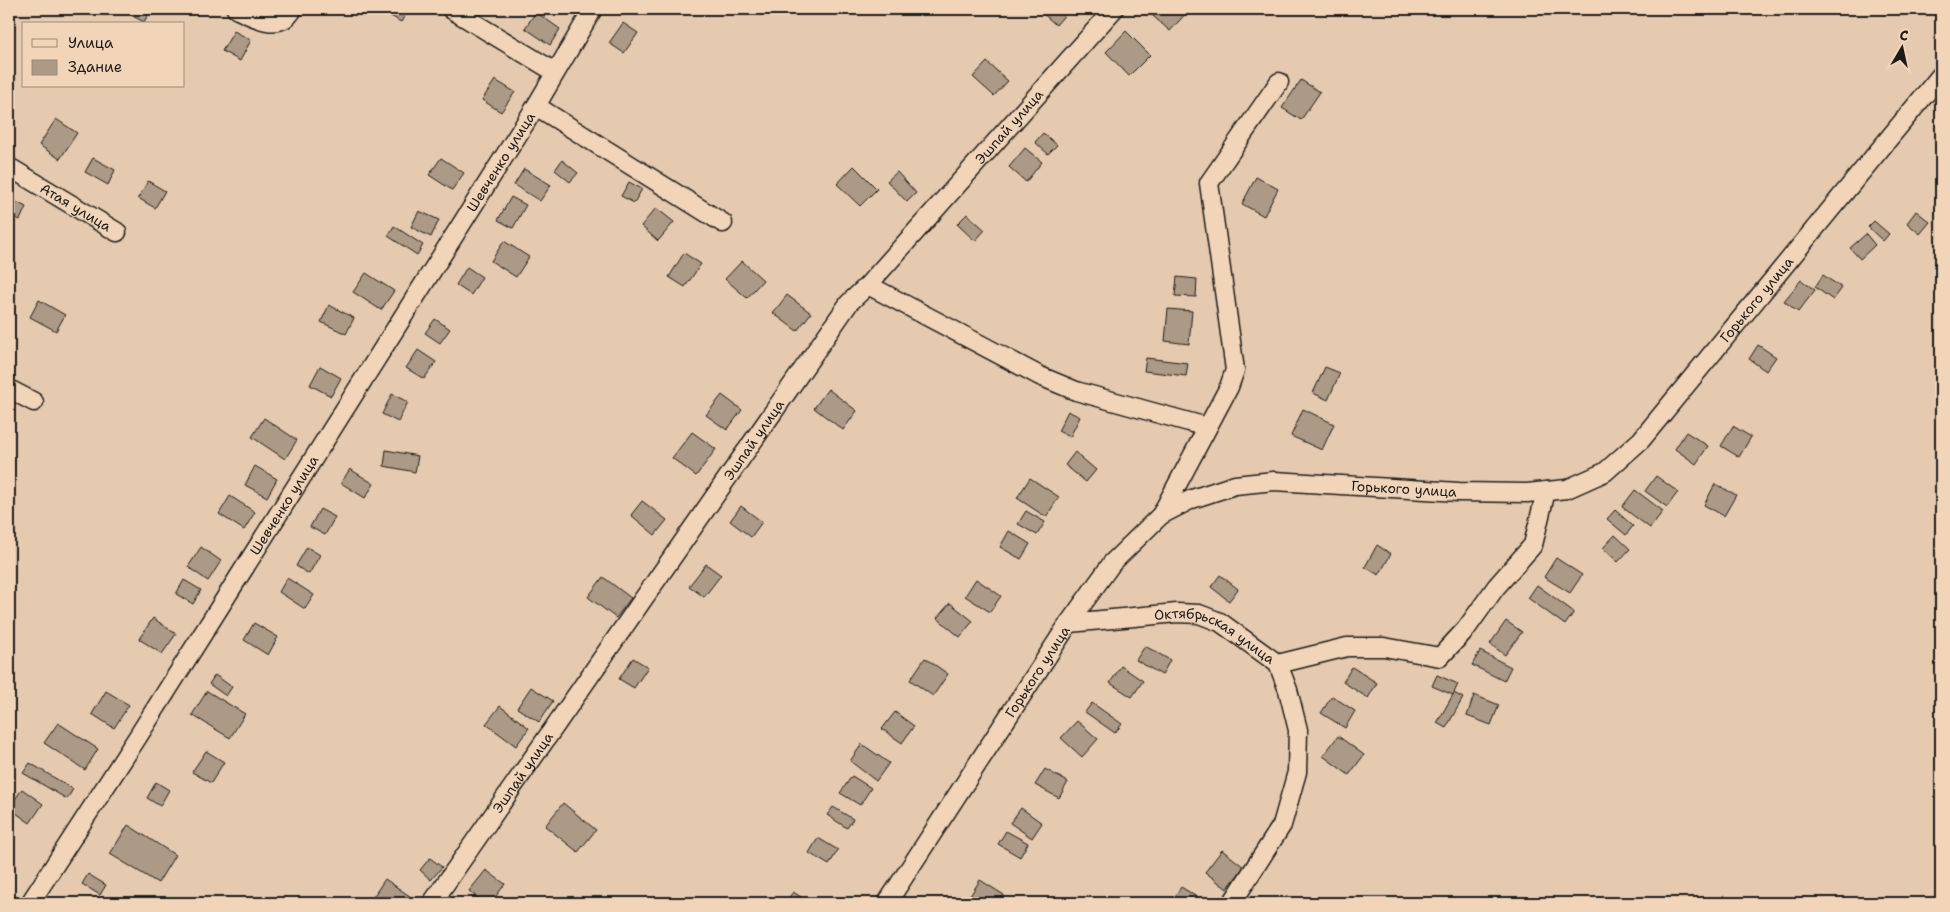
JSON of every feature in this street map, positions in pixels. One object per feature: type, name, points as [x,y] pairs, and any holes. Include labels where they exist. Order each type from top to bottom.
[{"type":"street","points":[[236,9],[257,20],[269,22],[279,21],[290,15],[294,9]]},
{"type":"street","points":[[451,9],[555,72]]},
{"type":"street","name":"Шевченко улица","points":[[30,903],[142,730],[536,106],[593,9]]},
{"type":"street","name":"Эшпай улица","points":[[432,903],[849,302],[868,285],[1114,9]]},
{"type":"street","name":"Горького улица","points":[[887,903],[1069,624],[1112,563],[1161,516],[1192,499],[1234,485],[1274,481],[1459,492],[1527,493],[1567,489],[1605,472],[1642,440],[1941,75]]},
{"type":"street","points":[[1161,516],[1229,387],[1235,370],[1208,183],[1279,82]]},
{"type":"street","name":"Шевченко улица","points":[[536,106],[723,223]]},
{"type":"street","name":"Атая улица","points":[[9,167],[117,232]]},
{"type":"street","points":[[868,285],[1040,376],[1076,391],[1207,427]]},
{"type":"street","points":[[9,389],[34,402]]},
{"type":"street","points":[[1278,664],[1347,647],[1384,648],[1440,657],[1466,630],[1496,587],[1533,545],[1546,491]]},
{"type":"street","name":"Октябрьская улица","points":[[1069,624],[1177,613],[1198,614],[1220,622],[1278,664],[1288,690],[1298,730],[1297,772],[1282,825],[1232,903]]},
{"type":"building","points":[[119,9],[151,9],[144,22]]},
{"type":"building","points":[[379,9],[409,9],[401,22]]},
{"type":"building","points":[[1042,9],[1065,9],[1068,11],[1056,25],[1040,11]]},
{"type":"building","points":[[1145,9],[1185,9],[1188,11],[1170,31]]},
{"type":"building","points":[[536,12],[560,29],[550,45],[525,28]]},
{"type":"building","points":[[623,23],[638,33],[624,53],[609,43]]},
{"type":"building","points":[[234,31],[251,40],[240,61],[222,51]]},
{"type":"building","points":[[1126,31],[1150,55],[1129,76],[1106,52]]},
{"type":"building","points":[[987,62],[1008,81],[994,96],[973,77]]},
{"type":"building","points":[[495,80],[515,92],[501,112],[482,100]]},
{"type":"building","points":[[1301,80],[1320,92],[1301,120],[1282,108]]},
{"type":"building","points":[[56,119],[77,133],[60,159],[39,145]]},
{"type":"building","points":[[1043,133],[1057,145],[1048,154],[1035,142]]},
{"type":"building","points":[[1025,148],[1042,162],[1026,182],[1009,167]]},
{"type":"building","points":[[93,158],[115,170],[108,185],[85,172]]},
{"type":"building","points":[[441,158],[464,173],[452,190],[429,175]]},
{"type":"building","points":[[562,160],[578,173],[570,182],[555,170]]},
{"type":"building","points":[[854,166],[877,189],[860,206],[837,184]]},
{"type":"building","points":[[524,169],[551,185],[540,201],[514,185]]},
{"type":"building","points":[[897,172],[916,193],[907,202],[887,181]]},
{"type":"building","points":[[1256,177],[1278,189],[1264,216],[1242,204]]},
{"type":"building","points":[[148,181],[165,191],[155,208],[138,198]]},
{"type":"building","points":[[629,182],[642,189],[634,203],[621,196]]},
{"type":"building","points":[[511,197],[526,205],[513,228],[498,220]]},
{"type":"building","points":[[13,200],[26,207],[20,220],[9,214]]},
{"type":"building","points":[[656,208],[674,222],[658,241],[641,226]]},
{"type":"building","points":[[419,211],[439,220],[431,237],[411,227]]},
{"type":"building","points":[[1916,211],[1930,222],[1920,234],[1907,223]]},
{"type":"building","points":[[967,214],[985,230],[975,241],[957,224]]},
{"type":"building","points":[[1874,221],[1889,234],[1883,241],[1868,227]]},
{"type":"building","points":[[394,226],[423,245],[417,255],[388,236]]},
{"type":"building","points":[[1866,234],[1875,245],[1860,259],[1850,248]]},
{"type":"building","points":[[504,241],[529,257],[516,277],[491,261]]},
{"type":"building","points":[[684,253],[701,264],[685,287],[669,277]]},
{"type":"building","points":[[742,261],[763,280],[747,298],[725,279]]},
{"type":"building","points":[[467,267],[482,277],[471,295],[456,285]]},
{"type":"building","points":[[366,273],[394,291],[381,310],[353,292]]},
{"type":"building","points":[[1823,275],[1842,288],[1833,300],[1815,287]]},
{"type":"building","points":[[1177,277],[1197,279],[1196,297],[1175,296]]},
{"type":"building","points":[[1801,280],[1815,290],[1798,312],[1784,301]]},
{"type":"building","points":[[787,295],[811,313],[797,331],[773,313]]},
{"type":"building","points":[[39,300],[65,315],[56,331],[30,317]]},
{"type":"building","points":[[329,305],[354,318],[346,334],[321,322]]},
{"type":"building","points":[[1168,309],[1192,311],[1189,344],[1165,341]]},
{"type":"building","points":[[435,319],[450,329],[440,343],[425,333]]},
{"type":"building","points":[[1758,345],[1776,357],[1766,371],[1749,359]]},
{"type":"building","points":[[418,350],[436,362],[424,379],[406,368]]},
{"type":"building","points":[[1146,358],[1188,363],[1186,376],[1144,371]]},
{"type":"building","points":[[320,366],[341,378],[331,396],[310,385]]},
{"type":"building","points":[[1325,367],[1340,373],[1328,400],[1313,393]]},
{"type":"building","points":[[828,389],[857,411],[843,430],[814,408]]},
{"type":"building","points":[[392,394],[408,402],[398,422],[382,414]]},
{"type":"building","points":[[722,395],[742,410],[727,430],[706,415]]},
{"type":"building","points":[[1303,409],[1334,424],[1322,450],[1291,436]]},
{"type":"building","points":[[1068,411],[1080,417],[1070,437],[1058,431]]},
{"type":"building","points":[[264,418],[297,440],[285,459],[252,437]]},
{"type":"building","points":[[1733,426],[1751,437],[1739,457],[1721,446]]},
{"type":"building","points":[[692,432],[716,449],[696,476],[672,458]]},
{"type":"building","points":[[1686,432],[1708,446],[1696,464],[1675,449]]},
{"type":"building","points":[[386,450],[418,456],[415,472],[384,466]]},
{"type":"building","points":[[1075,452],[1096,470],[1086,482],[1065,465]]},
{"type":"building","points":[[255,466],[277,479],[267,497],[245,485]]},
{"type":"building","points":[[350,469],[374,484],[365,498],[341,483]]},
{"type":"building","points":[[1656,476],[1678,492],[1667,507],[1645,491]]},
{"type":"building","points":[[1030,478],[1059,497],[1046,517],[1017,498]]},
{"type":"building","points":[[1715,484],[1736,495],[1724,516],[1704,505]]},
{"type":"building","points":[[1635,490],[1663,511],[1650,528],[1622,507]]},
{"type":"building","points":[[230,496],[255,512],[244,530],[219,514]]},
{"type":"building","points":[[642,501],[667,520],[655,535],[631,515]]},
{"type":"building","points":[[741,506],[762,522],[751,537],[730,521]]},
{"type":"building","points":[[320,509],[335,517],[325,535],[310,527]]},
{"type":"building","points":[[1615,510],[1633,526],[1626,535],[1607,519]]},
{"type":"building","points":[[1026,511],[1045,522],[1037,535],[1018,524]]},
{"type":"building","points":[[1009,531],[1030,544],[1021,559],[1000,547]]},
{"type":"building","points":[[1615,535],[1630,549],[1618,562],[1603,548]]},
{"type":"building","points":[[1377,545],[1391,554],[1379,575],[1365,567]]},
{"type":"building","points":[[201,547],[221,561],[208,581],[188,567]]},
{"type":"building","points":[[307,547],[320,555],[309,574],[296,566]]},
{"type":"building","points":[[1556,558],[1582,575],[1570,593],[1544,577]]},
{"type":"building","points":[[706,564],[721,575],[704,597],[689,586]]},
{"type":"building","points":[[1220,575],[1238,589],[1229,601],[1211,587]]},
{"type":"building","points":[[603,577],[631,598],[616,618],[588,597]]},
{"type":"building","points":[[287,578],[314,595],[305,609],[279,592]]},
{"type":"building","points":[[976,579],[1001,596],[990,612],[965,596]]},
{"type":"building","points":[[184,580],[201,590],[193,604],[176,594]]},
{"type":"building","points":[[1537,585],[1574,612],[1565,625],[1528,598]]},
{"type":"building","points":[[950,603],[973,621],[960,637],[937,618]]},
{"type":"building","points":[[153,618],[176,634],[162,654],[139,639]]},
{"type":"building","points":[[1506,621],[1522,632],[1505,655],[1490,644]]},
{"type":"building","points":[[254,623],[278,637],[268,655],[244,640]]},
{"type":"building","points":[[1145,646],[1170,660],[1162,675],[1136,660]]},
{"type":"building","points":[[1480,651],[1511,667],[1504,681],[1472,665]]},
{"type":"building","points":[[633,658],[648,667],[634,688],[619,679]]},
{"type":"building","points":[[925,658],[948,674],[933,696],[910,680]]},
{"type":"building","points":[[1121,666],[1143,681],[1132,697],[1110,683]]},
{"type":"building","points":[[1352,667],[1377,683],[1368,698],[1343,682]]},
{"type":"building","points":[[215,675],[232,687],[226,696],[209,684]]},
{"type":"building","points":[[1437,675],[1458,684],[1453,695],[1432,686]]},
{"type":"building","points":[[531,687],[553,701],[539,722],[517,708]]},
{"type":"building","points":[[106,691],[129,705],[114,728],[92,714]]},
{"type":"building","points":[[207,691],[245,714],[230,738],[192,715]]},
{"type":"building","points":[[1454,693],[1463,698],[1446,728],[1437,723]]},
{"type":"building","points":[[1474,695],[1499,705],[1491,725],[1467,716]]},
{"type":"building","points":[[1332,696],[1355,711],[1345,728],[1321,713]]},
{"type":"building","points":[[1092,703],[1122,724],[1115,733],[1085,712]]},
{"type":"building","points":[[500,706],[529,728],[516,746],[486,724]]},
{"type":"building","points":[[895,712],[914,726],[902,743],[882,729]]},
{"type":"building","points":[[1077,721],[1098,739],[1082,757],[1061,738]]},
{"type":"building","points":[[58,723],[98,749],[85,770],[44,743]]},
{"type":"building","points":[[1338,736],[1364,755],[1349,775],[1323,756]]},
{"type":"building","points":[[862,744],[889,763],[876,781],[850,761]]},
{"type":"building","points":[[206,751],[224,762],[211,783],[192,772]]},
{"type":"building","points":[[30,763],[73,789],[67,799],[23,773]]},
{"type":"building","points":[[1045,769],[1068,782],[1059,798],[1035,785]]},
{"type":"building","points":[[852,776],[871,788],[860,805],[840,793]]},
{"type":"building","points":[[156,782],[169,790],[160,806],[147,798]]},
{"type":"building","points":[[22,789],[43,804],[30,823],[9,808]]},
{"type":"building","points":[[563,803],[596,830],[578,852],[545,826]]},
{"type":"building","points":[[833,807],[853,819],[847,828],[827,815]]},
{"type":"building","points":[[1021,808],[1042,823],[1032,838],[1010,823]]},
{"type":"building","points":[[128,825],[175,855],[158,883],[110,854]]},
{"type":"building","points":[[1006,831],[1028,843],[1020,857],[998,844]]},
{"type":"building","points":[[818,838],[838,850],[829,865],[809,853]]},
{"type":"building","points":[[1222,850],[1244,867],[1227,889],[1205,872]]},
{"type":"building","points":[[430,858],[442,867],[431,880],[420,870]]},
{"type":"building","points":[[486,870],[505,884],[491,903],[484,903],[469,891]]},
{"type":"building","points":[[88,874],[106,885],[100,895],[82,884]]},
{"type":"building","points":[[385,879],[414,899],[411,903],[369,903]]},
{"type":"building","points":[[980,880],[1004,895],[999,903],[982,903],[970,896]]},
{"type":"building","points":[[1181,887],[1207,903],[1171,903]]},
{"type":"building","points":[[793,892],[809,902],[809,903],[785,903]]}]
